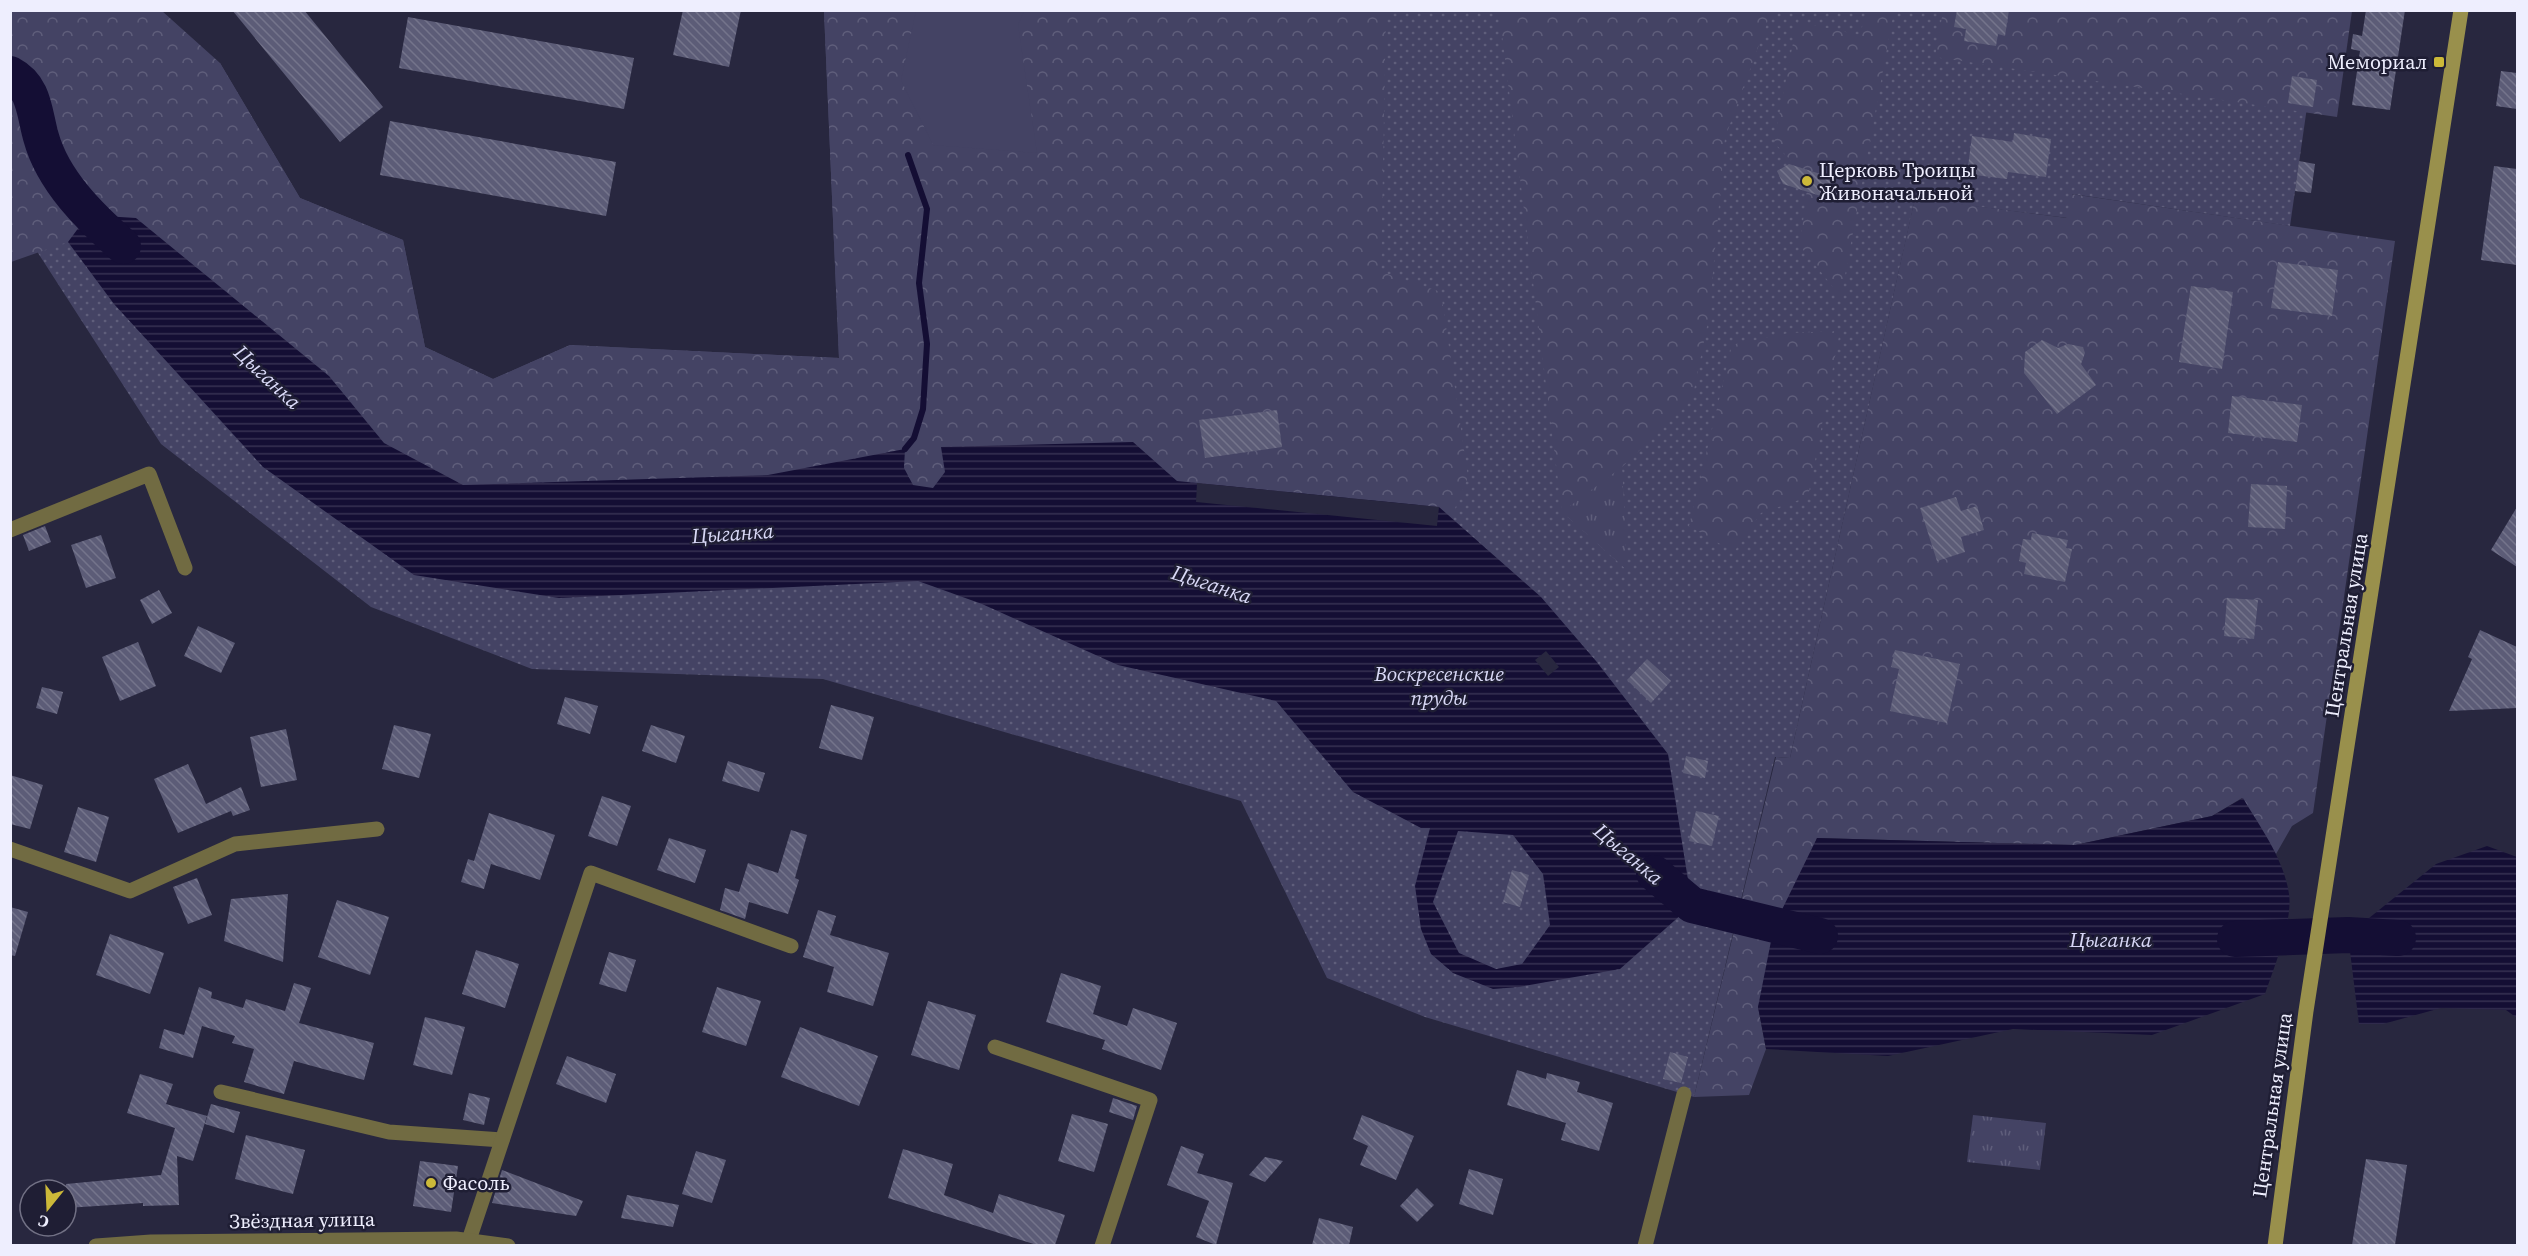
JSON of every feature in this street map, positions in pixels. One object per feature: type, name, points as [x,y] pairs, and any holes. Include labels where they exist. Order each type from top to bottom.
[{"type":"main road","name":"Центральная улица","points":[[2275,1245],[2306,1011],[2461,10]]},
{"type":"street","points":[[10,530],[149,474],[184,568]]},
{"type":"street","points":[[10,849],[130,891],[235,844],[377,830]]},
{"type":"street","points":[[469,1240],[591,873],[790,946]]},
{"type":"street","points":[[995,1047],[1150,1100],[1102,1245]]},
{"type":"street","points":[[221,1092],[389,1132],[502,1140]]},
{"type":"street","points":[[1645,1245],[1684,1094]]},
{"type":"street","name":"Звёздная улица","points":[[96,1245],[151,1242],[469,1240],[508,1245]]},
{"type":"green space","points":[[1763,10],[1771,12],[1725,138],[1709,317],[1692,400],[1622,467],[1627,570],[1562,512],[1499,11]]},
{"type":"green space","points":[[2033,10],[2307,107],[2290,226],[2072,194],[2068,218],[1915,199],[1790,758],[1775,757],[1694,1097],[1425,1017],[1327,978],[1241,801],[823,679],[532,669],[371,607],[161,444],[11,211],[11,204],[220,63],[300,198],[403,240],[425,347],[493,379],[570,345],[839,358],[824,11]]},
{"type":"green space","points":[[10,11],[162,11],[220,63],[300,198],[403,240],[425,347],[493,379],[570,345],[839,358],[824,11],[1386,11],[1381,272],[1441,292],[1468,477],[1451,518],[1439,507],[1177,481],[1133,442],[942,447],[945,472],[933,488],[913,485],[904,467],[904,449],[768,475],[463,485],[384,443],[329,376],[136,218],[11,262]]},
{"type":"green space","points":[[916,11],[1024,11],[1018,25],[1037,153],[933,145],[901,80]]},
{"type":"green space","points":[[1866,11],[1894,11],[1841,297],[1800,246],[1808,181],[1774,142],[1797,22],[1860,35]]},
{"type":"green space","points":[[1943,11],[2352,11],[2337,117],[1935,57]]},
{"type":"green space","points":[[2071,194],[2395,241],[2313,813],[2292,826],[2276,854],[2242,798],[2212,816],[2075,845],[1817,838],[1758,1007],[1766,1049],[1749,1095],[1694,1097],[1776,757],[1790,758],[1915,198],[2067,218]]},
{"type":"green space","points":[[1840,331],[1808,497],[1761,513],[1734,552],[1689,526],[1732,345],[1789,333]]},
{"type":"green space","points":[[1622,467],[1627,570],[1562,512]]},
{"type":"green space","points":[[1973,1115],[2046,1123],[2040,1170],[1967,1162]]},
{"type":"water","name":"Воскресенские пруды","points":[[88,215],[136,218],[329,376],[384,443],[463,485],[768,475],[905,449],[904,468],[913,485],[933,488],[945,472],[941,447],[1133,442],[1177,481],[1439,507],[1541,597],[1596,661],[1668,754],[1692,905],[1620,969],[1519,987],[1493,989],[1453,973],[1431,954],[1421,929],[1415,886],[1430,828],[1421,828],[1353,792],[1276,701],[1118,665],[982,604],[918,581],[559,598],[414,575],[263,467],[114,304],[68,242]],"holes":[[[1458,831],[1513,835],[1543,874],[1550,925],[1522,964],[1496,969],[1459,953],[1433,902]]]},
{"type":"water","points":[[2243,798],[2277,856],[2289,894],[2286,931],[2265,994],[2152,1035],[2013,1029],[1888,1056],[1766,1049],[1758,1007],[1774,926],[1817,838],[2075,845],[2212,816]]},
{"type":"water","points":[[2487,846],[2517,857],[2517,1018],[2506,1010],[2441,1008],[2383,1024],[2359,1024],[2348,935],[2436,864]]},
{"type":"pier","points":[[1197,483],[1439,507],[1437,526],[1196,502]]},
{"type":"pier","points":[[1546,651],[1559,667],[1548,676],[1535,660]]},
{"type":"building","points":[[232,10],[304,10],[383,107],[340,142]]},
{"type":"building","points":[[683,10],[741,10],[729,67],[673,55]]},
{"type":"building","points":[[1957,10],[2009,10],[2005,36],[1998,34],[1996,46],[1964,41],[1966,29],[1954,27]]},
{"type":"building","points":[[2366,10],[2405,10],[2390,110],[2352,105],[2360,51],[2351,49],[2353,34],[2362,36]]},
{"type":"building","points":[[408,17],[634,58],[624,109],[399,68]]},
{"type":"building","points":[[2501,71],[2517,73],[2517,109],[2496,106]]},
{"type":"building","points":[[2292,76],[2317,80],[2313,107],[2288,103]]},
{"type":"building","points":[[390,121],[616,162],[606,216],[380,175]]},
{"type":"building","points":[[2014,133],[2051,139],[2046,177],[2008,172],[2007,179],[1967,174],[1972,136],[2013,142]]},
{"type":"building","points":[[2299,161],[2315,164],[2311,193],[2295,191]]},
{"type":"building","name":"Церковь Троицы Живоначальной","points":[[1789,164],[1833,178],[1827,198],[1783,184],[1777,171]]},
{"type":"building","points":[[2494,166],[2517,169],[2517,265],[2481,260]]},
{"type":"building","points":[[2278,262],[2338,270],[2332,316],[2271,308]]},
{"type":"building","points":[[2191,286],[2233,292],[2222,369],[2179,362]]},
{"type":"building","points":[[2042,340],[2058,348],[2068,344],[2083,347],[2085,353],[2081,364],[2096,385],[2057,414],[2024,373],[2025,352]]},
{"type":"building","points":[[2232,396],[2302,405],[2297,442],[2228,433]]},
{"type":"building","points":[[1277,410],[1282,447],[1205,458],[1199,420]]},
{"type":"building","points":[[2251,484],[2287,486],[2285,529],[2248,527]]},
{"type":"building","points":[[1956,497],[1961,511],[1977,506],[1984,530],[1961,537],[1965,552],[1937,561],[1920,508]]},
{"type":"building","points":[[2517,507],[2517,567],[2491,550]]},
{"type":"building","points":[[45,526],[51,542],[29,551],[23,535]]},
{"type":"building","points":[[2032,533],[2068,540],[2066,548],[2072,549],[2065,582],[2024,574],[2026,563],[2019,561],[2023,539],[2031,540]]},
{"type":"building","points":[[101,535],[116,578],[86,588],[71,545]]},
{"type":"building","points":[[159,590],[172,613],[152,624],[140,600]]},
{"type":"building","points":[[2227,598],[2258,600],[2254,639],[2224,636]]},
{"type":"building","points":[[198,626],[235,643],[221,673],[184,656]]},
{"type":"building","points":[[2480,630],[2517,647],[2517,708],[2449,711],[2472,659],[2468,657]]},
{"type":"building","points":[[138,642],[156,686],[120,701],[102,657]]},
{"type":"building","points":[[1895,650],[1960,664],[1947,723],[1890,711],[1899,669],[1891,667]]},
{"type":"building","points":[[1647,659],[1671,681],[1651,703],[1627,680]]},
{"type":"building","points":[[42,687],[63,692],[57,714],[36,708]]},
{"type":"building","points":[[565,697],[598,706],[590,734],[557,724]]},
{"type":"building","points":[[831,705],[874,717],[862,760],[819,748]]},
{"type":"building","points":[[394,725],[431,734],[419,778],[382,769]]},
{"type":"building","points":[[651,725],[685,736],[676,763],[642,751]]},
{"type":"building","points":[[286,729],[297,780],[261,787],[250,737]]},
{"type":"building","points":[[1686,756],[1708,761],[1705,778],[1683,773]]},
{"type":"building","points":[[728,761],[765,773],[759,792],[722,781]]},
{"type":"building","points":[[188,764],[206,804],[241,787],[250,810],[233,816],[231,811],[178,833],[154,779]]},
{"type":"building","points":[[10,775],[43,785],[30,829],[10,824]]},
{"type":"building","points":[[602,796],[631,806],[617,846],[588,836]]},
{"type":"building","points":[[78,807],[109,817],[96,862],[64,852]]},
{"type":"building","points":[[1696,811],[1719,816],[1712,846],[1689,841]]},
{"type":"building","points":[[489,813],[555,835],[540,880],[491,864],[484,889],[461,882],[468,859],[474,861]]},
{"type":"building","points":[[791,830],[807,835],[795,878],[799,880],[788,914],[749,902],[745,919],[720,910],[725,888],[739,892],[748,863],[778,873]]},
{"type":"building","points":[[669,838],[706,850],[695,883],[657,870]]},
{"type":"building","points":[[1512,870],[1529,875],[1520,907],[1503,902]]},
{"type":"building","points":[[197,878],[212,915],[188,924],[173,887]]},
{"type":"building","points":[[288,894],[283,962],[224,941],[231,899]]},
{"type":"building","points":[[337,900],[389,917],[370,975],[318,957]]},
{"type":"building","points":[[10,907],[28,912],[15,956],[10,955]]},
{"type":"building","points":[[818,910],[836,916],[830,935],[889,953],[873,1006],[827,992],[834,967],[803,957]]},
{"type":"building","points":[[110,934],[164,953],[150,994],[96,975]]},
{"type":"building","points":[[476,950],[519,964],[505,1008],[462,994]]},
{"type":"building","points":[[609,952],[636,960],[626,992],[599,984]]},
{"type":"building","points":[[1061,973],[1101,986],[1093,1014],[1127,1026],[1133,1008],[1177,1023],[1161,1070],[1102,1049],[1105,1040],[1046,1022]]},
{"type":"building","points":[[294,983],[311,988],[299,1023],[374,1043],[364,1080],[294,1061],[284,1094],[244,1082],[254,1049],[232,1043],[235,1036],[202,1026],[193,1058],[159,1048],[164,1029],[184,1035],[199,987],[212,992],[211,998],[243,1008],[246,999],[285,1011]]},
{"type":"building","points":[[717,987],[761,1001],[746,1046],[702,1032]]},
{"type":"building","points":[[928,1001],[976,1015],[959,1070],[911,1055]]},
{"type":"building","points":[[425,1017],[465,1027],[452,1075],[413,1065]]},
{"type":"building","points":[[800,1027],[878,1056],[859,1106],[781,1077]]},
{"type":"building","points":[[1670,1052],[1688,1057],[1681,1083],[1663,1079]]},
{"type":"building","points":[[567,1056],[616,1074],[606,1103],[556,1084]]},
{"type":"building","points":[[1517,1070],[1546,1079],[1547,1073],[1580,1082],[1577,1092],[1613,1103],[1599,1151],[1561,1140],[1566,1123],[1507,1105]]},
{"type":"building","points":[[140,1074],[173,1084],[166,1104],[207,1116],[193,1161],[177,1156],[179,1205],[143,1206],[143,1203],[78,1207],[78,1183],[161,1175],[175,1128],[127,1113]]},
{"type":"building","points":[[469,1093],[490,1098],[484,1125],[463,1120]]},
{"type":"building","points":[[1113,1098],[1137,1106],[1133,1120],[1109,1112]]},
{"type":"building","points":[[211,1104],[240,1112],[234,1133],[205,1124]]},
{"type":"building","points":[[1072,1114],[1108,1124],[1094,1172],[1058,1161]]},
{"type":"building","points":[[1362,1115],[1414,1136],[1396,1180],[1360,1165],[1368,1146],[1353,1139]]},
{"type":"building","points":[[246,1135],[305,1150],[293,1194],[235,1179]]},
{"type":"building","points":[[1181,1146],[1204,1154],[1197,1173],[1233,1183],[1216,1245],[1196,1237],[1209,1201],[1167,1185]]},
{"type":"building","points":[[903,1149],[953,1164],[944,1195],[993,1213],[999,1194],[1065,1215],[1055,1245],[1037,1245],[888,1198]]},
{"type":"building","points":[[696,1151],[726,1160],[712,1203],[682,1194]]},
{"type":"building","points":[[1265,1157],[1283,1161],[1265,1182],[1249,1175]]},
{"type":"building","points":[[2366,1159],[2407,1165],[2395,1245],[2352,1245]]},
{"type":"building","points":[[420,1161],[458,1166],[451,1212],[413,1206]]},
{"type":"building","points":[[1469,1169],[1503,1179],[1493,1215],[1459,1204]]},
{"type":"building","points":[[502,1170],[583,1201],[576,1216],[492,1203]]},
{"type":"building","points":[[1417,1188],[1434,1205],[1417,1222],[1400,1206]]},
{"type":"building","points":[[627,1195],[679,1205],[673,1227],[621,1218]]},
{"type":"building","points":[[1319,1218],[1353,1227],[1349,1245],[1312,1245]]},
{"type":"waterway","name":"Цыганка","points":[[10,74],[18,79],[29,93],[41,137],[54,169],[74,197],[123,246]]},
{"type":"waterway","points":[[905,449],[914,438],[923,409],[927,344],[919,283],[927,209],[908,155]]},
{"type":"waterway","name":"Цыганка","points":[[1654,873],[1692,905],[1820,936]]},
{"type":"waterway","name":"Цыганка","points":[[2235,939],[2348,935],[2398,938]]},
{"type":"place","name":"Мемориал","points":[[2439,62]]},
{"type":"place","name":"Церковь Троицы Живоначальной","points":[[1807,181]]},
{"type":"place","name":"Фасоль","points":[[431,1183]]}]
